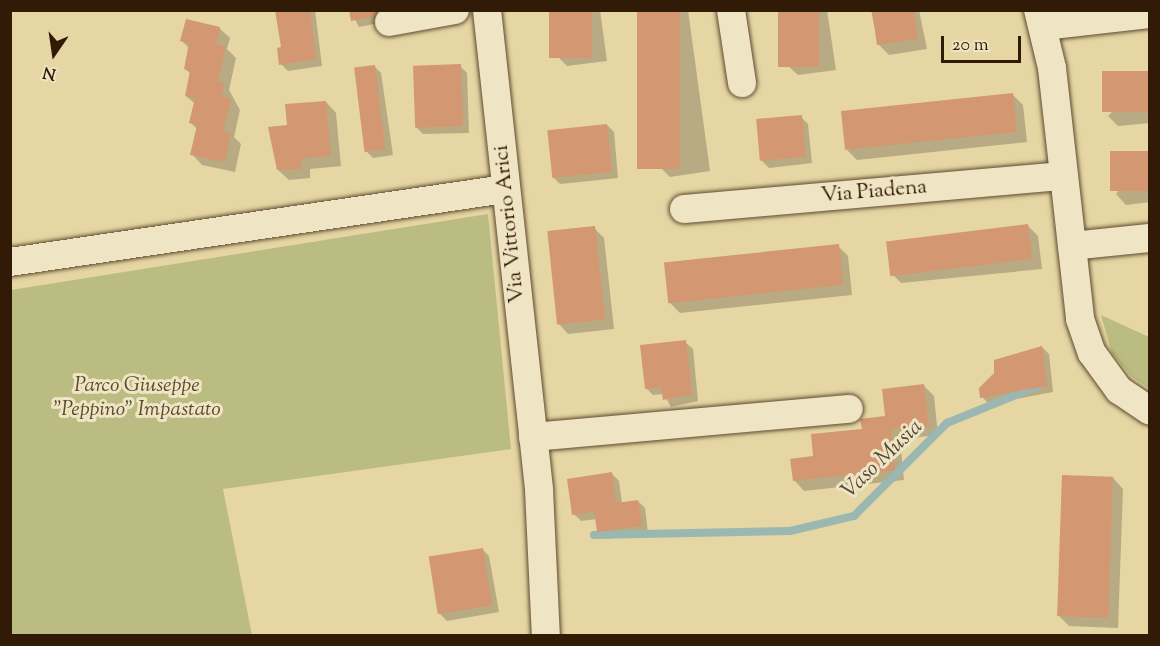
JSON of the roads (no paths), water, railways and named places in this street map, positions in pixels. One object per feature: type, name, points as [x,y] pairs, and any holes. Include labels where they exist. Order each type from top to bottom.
[{"type":"street","points":[[390,22],[455,10]]},
{"type":"street","name":"Via Vittorio Arici","points":[[487,10],[533,437],[546,636]]},
{"type":"street","points":[[731,10],[742,83]]},
{"type":"street","points":[[1149,14],[1041,18],[1064,176],[1080,319],[1092,353],[1119,390],[1149,411]]},
{"type":"street","name":"Via Piadena","points":[[684,209],[1064,176]]},
{"type":"street","points":[[10,262],[505,189]]},
{"type":"street","points":[[1072,246],[1149,238]]},
{"type":"street","points":[[533,437],[849,409]]},
{"type":"waterway","name":"Vaso Musia","points":[[594,535],[790,531],[854,516],[947,423],[1038,386]]},
{"type":"park label","name":"Parco Giuseppe \"Peppino\" Impastato","points":[[137,398]]}]
